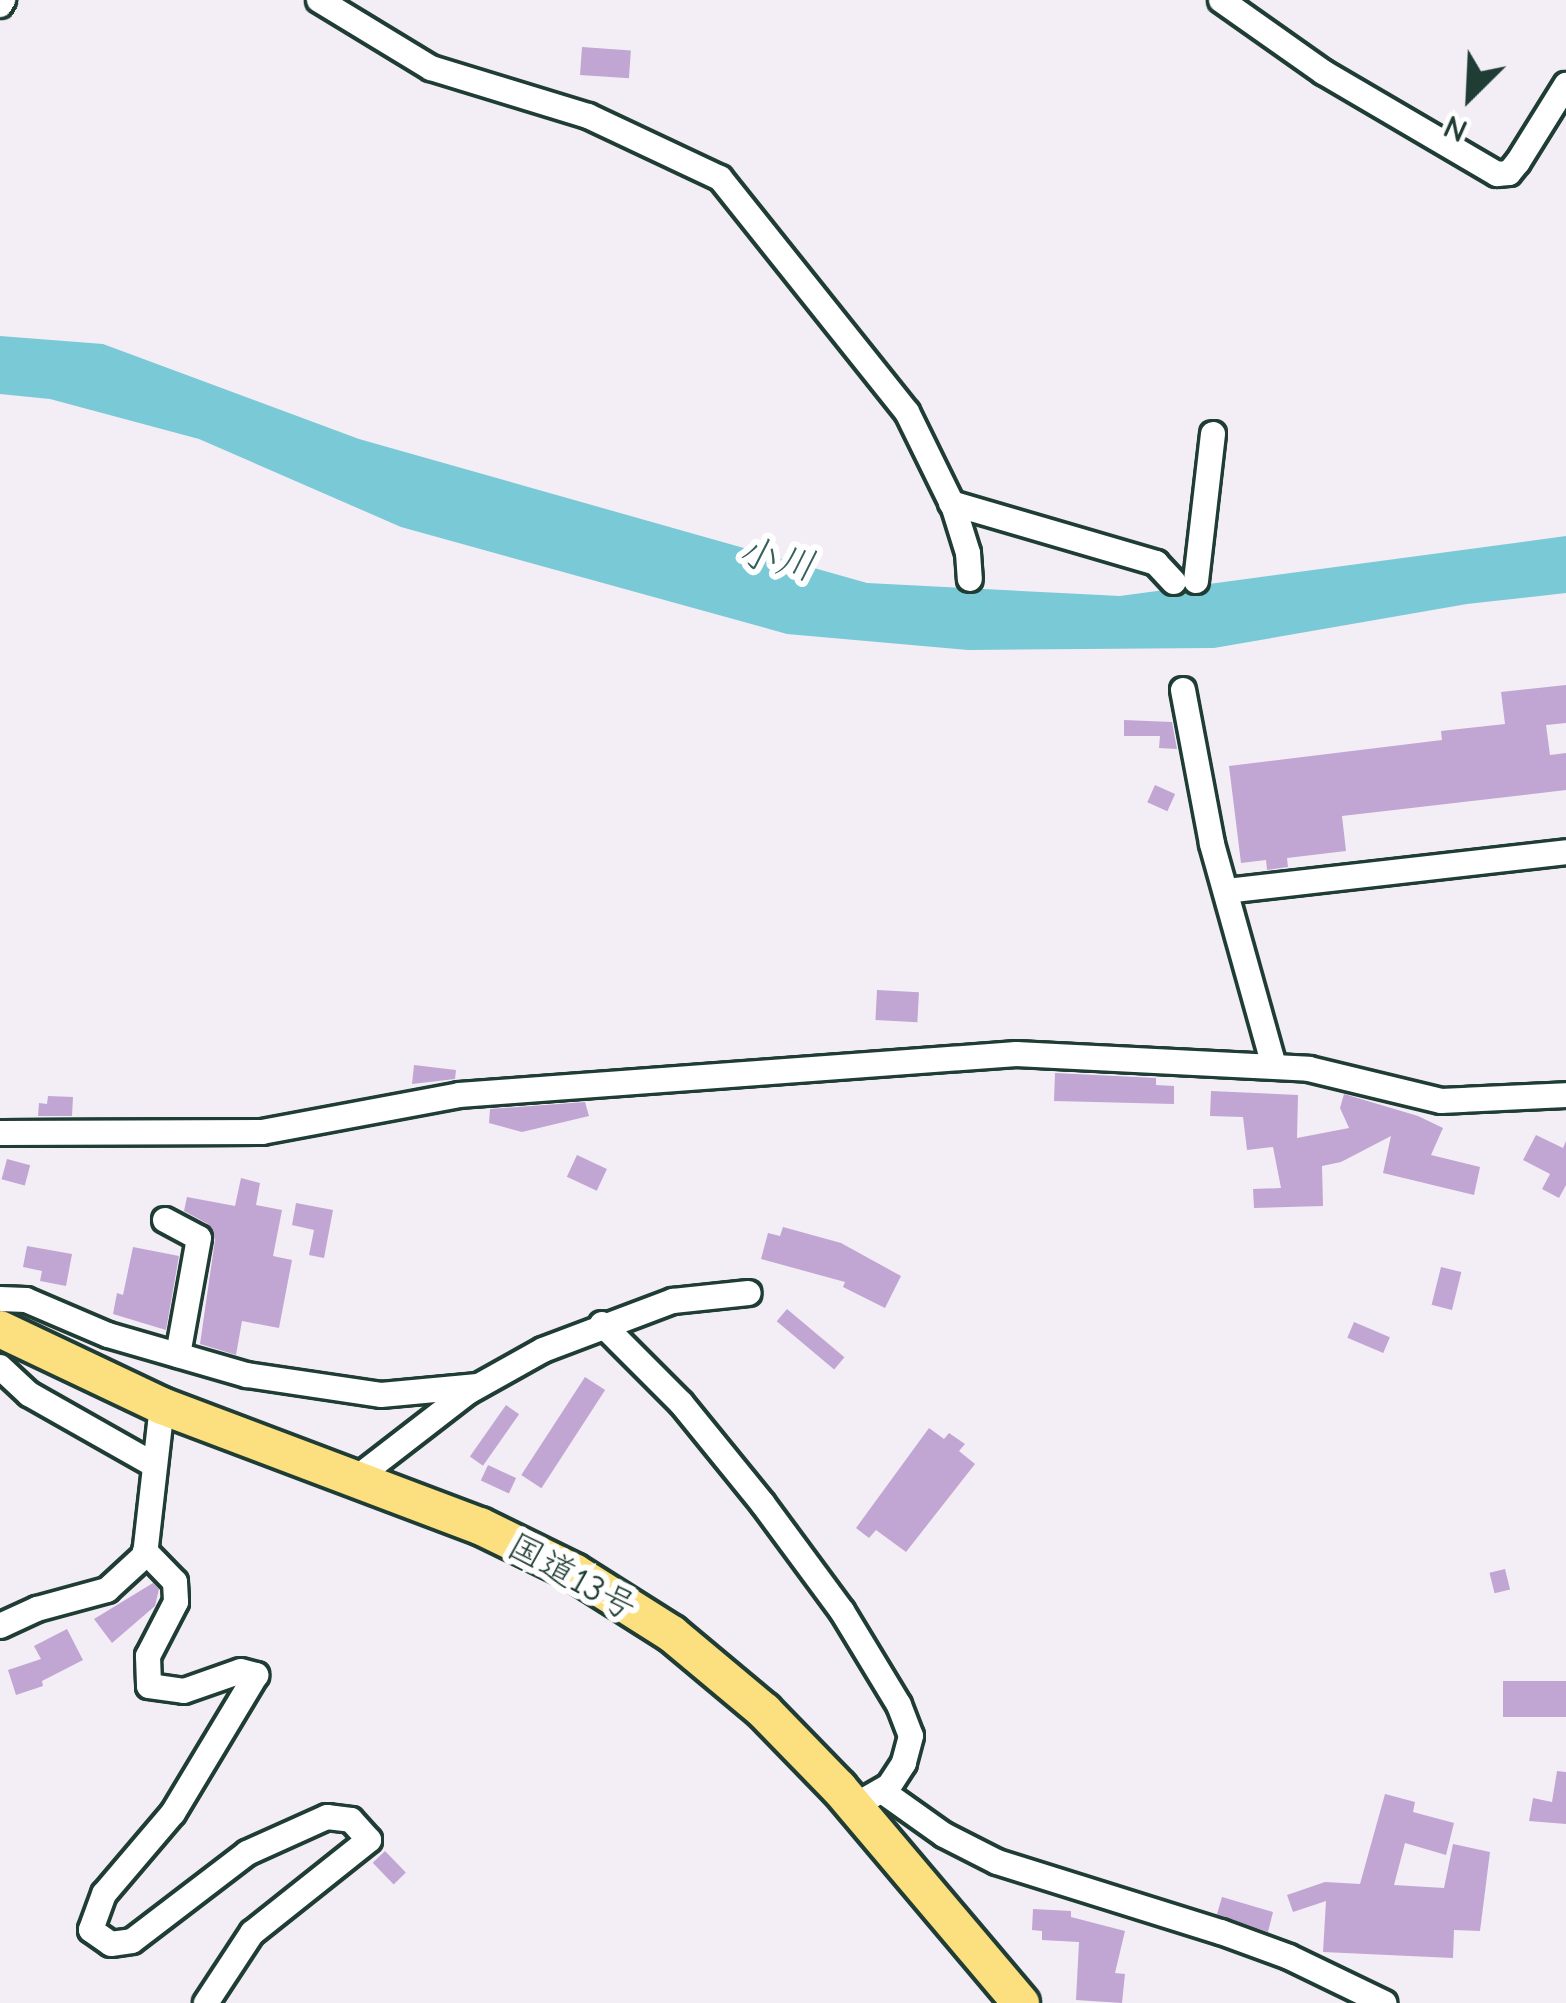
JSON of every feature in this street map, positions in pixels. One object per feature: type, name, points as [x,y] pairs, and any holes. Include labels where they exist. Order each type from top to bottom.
[{"type":"highway","name":"国道13号","points":[[0,1329],[161,1406],[358,1477],[574,1572],[672,1634],[868,1798],[1021,2003]]},
{"type":"street","points":[[319,0],[431,68],[588,116],[720,178],[885,379],[951,503],[968,553],[970,579]]},
{"type":"street","points":[[1221,0],[1323,72],[1497,174],[1509,173],[1518,162],[1566,85]]},
{"type":"street","points":[[951,503],[1156,563],[1185,582],[1213,434]]},
{"type":"street","points":[[1184,690],[1226,891],[1274,1066]]},
{"type":"street","points":[[1226,891],[1566,852]]},
{"type":"street","points":[[0,1133],[262,1132],[460,1095],[983,1055],[1274,1066],[1363,1080],[1441,1101],[1566,1096]]},
{"type":"street","points":[[165,1220],[199,1238],[178,1355]]},
{"type":"street","points":[[358,1477],[478,1386],[602,1324],[673,1300],[749,1293]]},
{"type":"street","points":[[0,1299],[26,1300],[108,1335],[247,1375],[302,1380],[350,1394],[478,1386]]},
{"type":"street","points":[[602,1324],[681,1403],[842,1611],[899,1705],[911,1736],[904,1762],[868,1798],[997,1862],[1255,1944],[1384,2003]]},
{"type":"street","points":[[0,1367],[29,1394],[151,1463]]},
{"type":"street","points":[[0,1626],[37,1609],[107,1589],[146,1551],[151,1463],[161,1406]]},
{"type":"street","points":[[146,1551],[175,1582],[176,1602],[148,1656],[149,1686],[184,1691],[250,1670],[255,1681],[173,1813],[104,1894],[91,1930],[111,1944],[132,1941],[247,1853],[327,1817],[351,1820],[369,1840],[252,1933],[206,2003]]},
{"type":"water","name":"小川","points":[[0,336],[103,344],[359,439],[867,583],[1120,596],[1566,536],[1566,593],[1467,604],[1214,648],[968,650],[787,634],[401,527],[199,439],[50,399],[0,394]]},
{"type":"building","points":[[582,47],[631,50],[629,78],[580,75]]},
{"type":"building","points":[[1566,685],[1566,723],[1546,725],[1550,755],[1566,753],[1566,790],[1342,816],[1346,851],[1287,858],[1288,867],[1267,870],[1266,860],[1241,863],[1229,766],[1442,740],[1441,731],[1505,724],[1501,692]]},
{"type":"building","points":[[1124,720],[1172,722],[1177,749],[1159,748],[1160,736],[1124,736]]},
{"type":"building","points":[[1155,785],[1175,794],[1167,811],[1147,802]]},
{"type":"building","points":[[877,990],[919,992],[917,1022],[875,1020]]},
{"type":"building","points":[[414,1065],[456,1070],[455,1079],[412,1084]]},
{"type":"building","points":[[1055,1073],[1156,1078],[1156,1085],[1174,1086],[1174,1104],[1054,1101]]},
{"type":"building","points":[[1211,1091],[1298,1095],[1297,1138],[1349,1128],[1340,1108],[1344,1094],[1418,1116],[1443,1128],[1431,1155],[1480,1167],[1474,1195],[1383,1173],[1391,1136],[1341,1162],[1322,1166],[1323,1206],[1254,1208],[1253,1189],[1281,1188],[1273,1147],[1247,1150],[1243,1117],[1210,1116]]},
{"type":"building","points":[[48,1096],[73,1097],[72,1116],[38,1116],[39,1103],[47,1104]]},
{"type":"building","points":[[585,1102],[589,1116],[522,1132],[489,1123],[490,1109]]},
{"type":"building","points":[[1536,1135],[1563,1148],[1566,1141],[1566,1185],[1559,1198],[1542,1189],[1550,1174],[1523,1160]]},
{"type":"building","points":[[577,1155],[607,1169],[597,1191],[567,1177]]},
{"type":"building","points":[[7,1159],[30,1165],[25,1185],[2,1179]]},
{"type":"building","points":[[241,1178],[260,1183],[256,1205],[282,1210],[273,1256],[292,1260],[279,1328],[242,1321],[236,1355],[200,1344],[215,1240],[208,1224],[184,1211],[187,1197],[235,1206]]},
{"type":"building","points":[[296,1203],[333,1210],[324,1258],[309,1255],[314,1230],[292,1225]]},
{"type":"building","points":[[783,1227],[841,1243],[901,1276],[885,1308],[843,1287],[845,1282],[761,1259],[768,1233],[780,1236]]},
{"type":"building","points":[[27,1246],[72,1254],[66,1286],[40,1281],[42,1271],[23,1267]]},
{"type":"building","points":[[133,1247],[179,1256],[166,1330],[113,1314],[117,1293],[123,1295]]},
{"type":"building","points":[[1441,1267],[1461,1272],[1452,1310],[1432,1305]]},
{"type":"building","points":[[787,1309],[844,1357],[834,1369],[777,1321]]},
{"type":"building","points":[[1354,1322],[1390,1337],[1383,1353],[1347,1338]]},
{"type":"building","points":[[585,1377],[605,1390],[541,1488],[521,1475]]},
{"type":"building","points":[[506,1405],[519,1414],[483,1466],[470,1457]]},
{"type":"building","points":[[929,1428],[944,1439],[949,1433],[965,1444],[959,1451],[975,1464],[906,1552],[876,1530],[869,1538],[856,1528]]},
{"type":"building","points":[[488,1465],[516,1478],[509,1494],[481,1480]]},
{"type":"building","points":[[1505,1569],[1510,1589],[1495,1593],[1489,1573]]},
{"type":"building","points":[[153,1583],[159,1589],[155,1606],[112,1643],[94,1619]]},
{"type":"building","points":[[67,1629],[83,1660],[42,1681],[43,1686],[16,1695],[8,1670],[41,1659],[34,1646]]},
{"type":"building","points":[[1503,1681],[1566,1681],[1566,1717],[1503,1717]]},
{"type":"building","points":[[1557,1771],[1566,1772],[1566,1824],[1529,1821],[1533,1798],[1552,1802]]},
{"type":"building","points":[[1385,1794],[1415,1802],[1413,1812],[1454,1823],[1446,1855],[1405,1843],[1394,1885],[1444,1888],[1453,1844],[1490,1852],[1480,1931],[1454,1930],[1453,1958],[1323,1952],[1326,1901],[1293,1912],[1287,1895],[1325,1882],[1360,1884]]},
{"type":"building","points":[[385,1851],[406,1873],[394,1884],[373,1863]]},
{"type":"building","points":[[1222,1897],[1273,1912],[1268,1932],[1217,1914]]},
{"type":"building","points":[[1033,1909],[1071,1911],[1071,1917],[1125,1931],[1115,1973],[1125,1974],[1122,2003],[1076,2000],[1079,1942],[1042,1940],[1042,1931],[1032,1930]]}]
